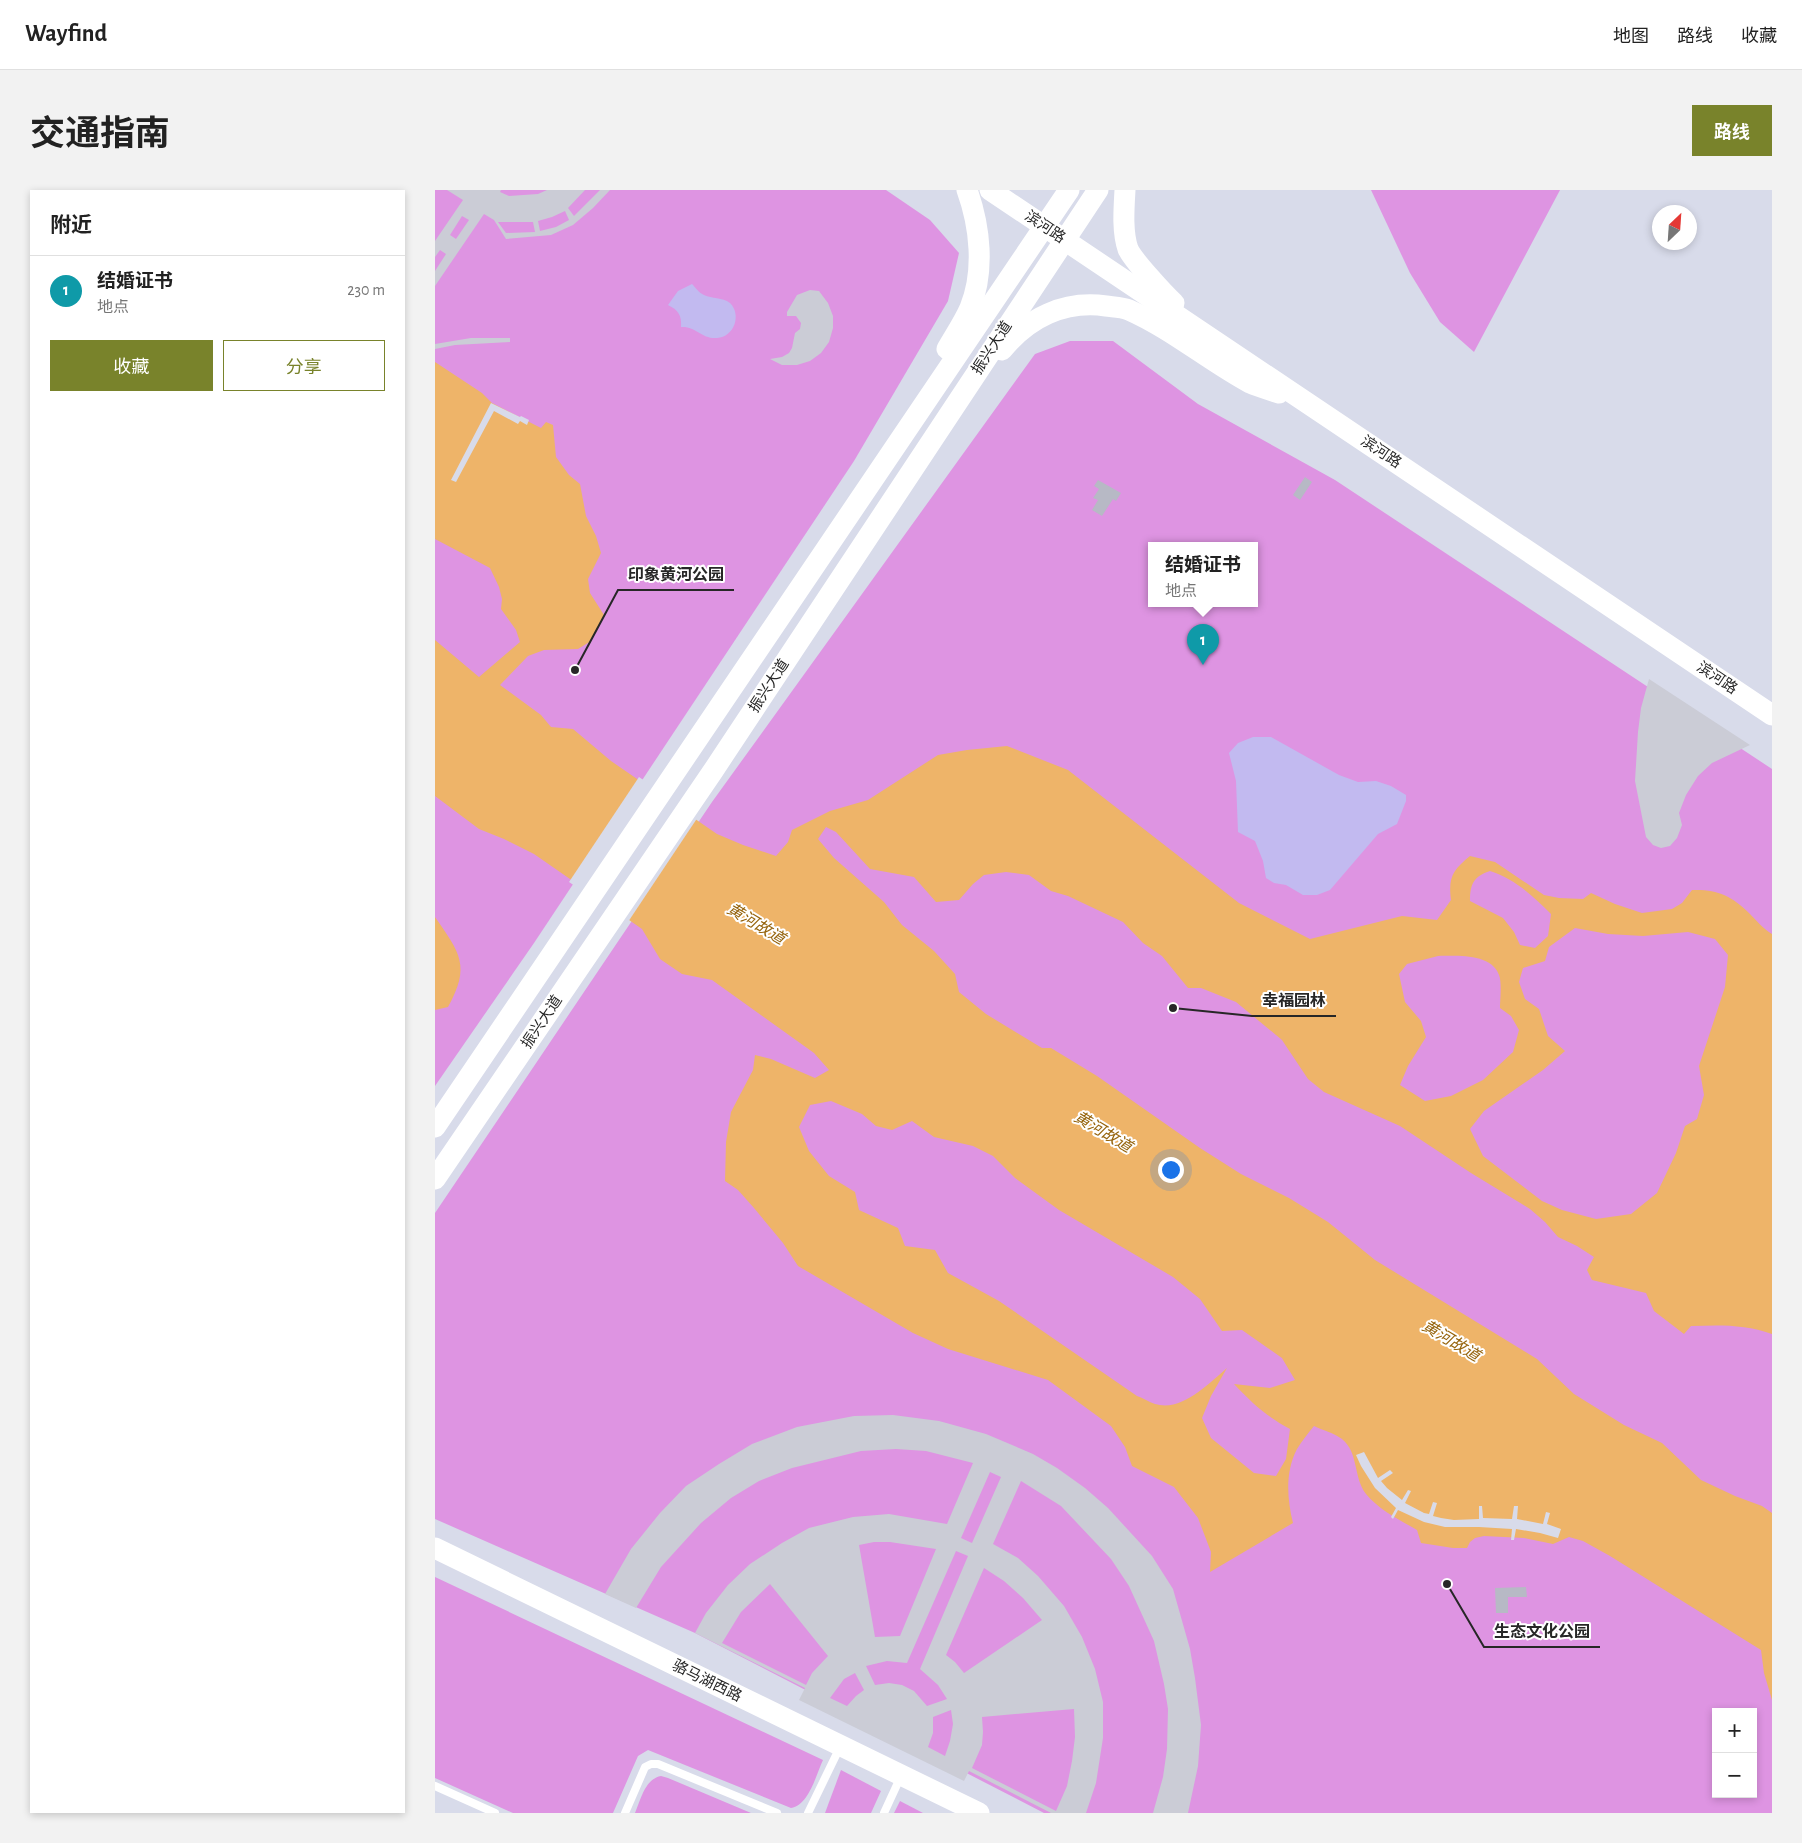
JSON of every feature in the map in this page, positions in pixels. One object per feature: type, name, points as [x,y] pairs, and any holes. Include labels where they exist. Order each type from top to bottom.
[{"type":"main road","points":[[889,455],[970,308],[976,284],[980,253],[974,209],[967,190]]},
{"type":"main road","name":"滨河路","points":[[990,190],[1772,715]]},
{"type":"main road","name":"振兴大道","points":[[435,1127],[1069,190]]},
{"type":"main road","name":"振兴大道","points":[[435,1178],[713,771],[1098,190]]},
{"type":"main road","points":[[1125,190],[1124,222],[1128,250],[1165,296],[1306,402]]},
{"type":"main road","points":[[925,449],[1013,337],[1039,318],[1066,306],[1096,304],[1127,309],[1182,339],[1251,383],[1306,402]]},
{"type":"main road","name":"骆马湖西路","points":[[435,1548],[979,1813]]},
{"type":"lane","points":[[809,1813],[841,1746]]},
{"type":"lane","points":[[625,1813],[645,1768],[651,1764],[657,1764],[777,1813]]},
{"type":"lane","points":[[885,1813],[902,1775]]},
{"type":"lane","points":[[435,1786],[495,1813]]},
{"type":"shaded area","points":[[435,190],[886,190],[930,220],[959,253],[948,301],[854,461],[534,943],[435,1086]]},
{"type":"shaded area","points":[[447,190],[501,190],[500,192],[509,196],[538,194],[547,190],[585,190],[568,208],[574,216],[600,190],[610,190],[573,225],[551,235],[506,239],[494,220],[484,214],[435,286],[435,271],[446,254],[440,250],[435,257],[435,241],[463,200]],"holes":[[[565,211],[569,220],[556,227],[540,231],[538,221]],[[462,216],[469,220],[456,239],[450,235]],[[498,222],[533,222],[535,232],[506,233]]]},
{"type":"shaded area","points":[[1371,190],[1560,190],[1474,352],[1440,322],[1410,273]]},
{"type":"shaded area","points":[[810,290],[819,291],[828,303],[833,316],[833,328],[829,342],[821,353],[810,361],[797,365],[782,365],[770,359],[782,357],[789,353],[795,333],[800,329],[801,323],[796,316],[787,316],[787,312],[797,295]]},
{"type":"shaded area","points":[[471,338],[510,338],[510,342],[455,345],[435,349],[435,344]]},
{"type":"shaded area","points":[[1070,341],[1113,341],[1198,404],[1335,480],[1772,769],[1772,1813],[1044,1813],[695,1633],[435,1519],[435,1213],[712,802],[1035,354]]},
{"type":"shaded area","points":[[1649,679],[1750,745],[1712,763],[1698,776],[1686,795],[1679,813],[1682,825],[1677,838],[1670,846],[1661,848],[1653,845],[1646,837],[1635,781],[1641,708]]},
{"type":"shaded area","points":[[893,1415],[939,1421],[986,1434],[1033,1454],[1085,1488],[1108,1508],[1152,1556],[1173,1589],[1190,1649],[1195,1678],[1201,1725],[1198,1766],[1188,1813],[1153,1813],[1163,1777],[1167,1749],[1168,1709],[1154,1641],[1129,1586],[1111,1559],[1061,1506],[1021,1481],[993,1544],[1018,1558],[1038,1576],[1064,1606],[1082,1637],[1095,1669],[1103,1702],[1103,1738],[1096,1783],[1086,1813],[1051,1813],[969,1771],[964,1781],[799,1700],[805,1688],[695,1633],[706,1613],[728,1585],[750,1564],[809,1528],[853,1517],[889,1514],[947,1524],[973,1463],[926,1451],[896,1449],[861,1451],[792,1468],[759,1481],[731,1498],[701,1523],[661,1567],[636,1608],[605,1594],[631,1549],[660,1513],[686,1486],[752,1444],[797,1427],[854,1416]],"holes":[[[990,1472],[1001,1477],[972,1543],[961,1538]],[[874,1542],[890,1542],[936,1549],[900,1636],[875,1637],[859,1545]],[[956,1551],[968,1556],[920,1669],[938,1685],[947,1699],[927,1706],[914,1691],[902,1685],[889,1683],[875,1685],[866,1666],[887,1661],[907,1663]],[[984,1568],[1004,1581],[1023,1598],[1042,1620],[964,1673],[946,1655]],[[770,1584],[828,1656],[812,1673],[806,1685],[722,1643],[741,1612]],[[855,1673],[864,1690],[847,1706],[830,1698],[844,1679]],[[1074,1709],[1075,1737],[1072,1761],[1067,1786],[1056,1811],[972,1768],[982,1745],[982,1717]],[[951,1710],[953,1724],[945,1756],[928,1747],[933,1733],[933,1717]]]},
{"type":"shaded area","points":[[435,1577],[823,1760],[815,1781],[803,1801],[791,1808],[648,1750],[638,1756],[613,1813],[513,1813],[435,1778]]},
{"type":"shaded area","points":[[841,1770],[881,1791],[871,1813],[825,1813]]},
{"type":"shaded area","points":[[661,1776],[751,1813],[635,1813],[647,1785]]},
{"type":"shaded area","points":[[900,1801],[923,1813],[894,1813]]},
{"type":"sand","points":[[692,284],[702,294],[727,301],[734,308],[736,319],[732,330],[728,334],[723,337],[711,338],[691,328],[681,327],[679,313],[668,305],[678,291]]},
{"type":"sand","points":[[1253,737],[1271,737],[1339,775],[1358,782],[1376,781],[1391,786],[1406,795],[1406,801],[1397,824],[1378,834],[1330,890],[1317,895],[1303,895],[1286,885],[1274,883],[1266,878],[1263,861],[1255,841],[1238,832],[1236,781],[1229,753],[1238,743]]},
{"type":"water","name":"黄河故道","points":[[435,362],[482,393],[492,403],[541,428],[546,422],[553,425],[556,457],[569,475],[580,484],[586,516],[596,536],[601,553],[588,579],[590,593],[604,615],[591,641],[578,649],[544,650],[528,656],[500,685],[541,715],[551,727],[573,729],[611,761],[717,834],[776,856],[788,842],[792,830],[830,811],[868,800],[938,755],[1007,746],[1068,770],[1239,903],[1310,939],[1402,916],[1437,920],[1451,900],[1450,885],[1453,875],[1459,866],[1470,856],[1495,862],[1544,895],[1559,898],[1583,899],[1591,893],[1642,913],[1672,909],[1682,903],[1692,890],[1701,890],[1723,894],[1742,907],[1772,934],[1772,1334],[1752,1328],[1712,1325],[1691,1326],[1684,1334],[1654,1311],[1646,1293],[1592,1280],[1587,1270],[1594,1257],[1558,1237],[1530,1209],[1400,1126],[1324,1092],[1308,1079],[1282,1040],[1236,1002],[1201,988],[1188,988],[1162,956],[1143,943],[1123,922],[1068,896],[1051,891],[1029,875],[1006,872],[984,875],[959,900],[936,902],[914,877],[870,869],[836,832],[826,827],[818,839],[834,858],[884,902],[902,925],[934,951],[955,974],[959,992],[986,1014],[1042,1048],[1051,1048],[1097,1076],[1200,1148],[1241,1174],[1289,1198],[1328,1222],[1375,1260],[1537,1359],[1574,1394],[1624,1425],[1662,1443],[1701,1480],[1762,1506],[1772,1513],[1772,1700],[1764,1673],[1761,1650],[1583,1541],[1569,1537],[1553,1544],[1524,1538],[1484,1536],[1475,1538],[1467,1548],[1453,1548],[1421,1543],[1417,1530],[1383,1510],[1366,1494],[1359,1480],[1351,1451],[1342,1439],[1314,1426],[1297,1449],[1290,1467],[1288,1495],[1293,1523],[1210,1572],[1211,1552],[1198,1518],[1174,1487],[1132,1466],[1125,1447],[1111,1426],[1048,1380],[948,1349],[913,1333],[798,1266],[783,1243],[754,1208],[738,1190],[725,1181],[726,1142],[731,1112],[753,1070],[755,1055],[771,1059],[815,1078],[829,1070],[814,1053],[712,980],[682,974],[660,959],[642,929],[534,854],[479,829],[435,796],[435,640],[479,677],[520,642],[516,630],[501,609],[502,599],[499,587],[490,568],[435,539]],"holes":[[[1490,871],[1516,883],[1551,914],[1548,936],[1535,948],[1520,945],[1514,932],[1503,918],[1470,901],[1472,885],[1480,875]],[[1575,928],[1608,934],[1643,936],[1688,932],[1715,939],[1728,955],[1725,987],[1699,1066],[1704,1095],[1697,1119],[1685,1126],[1676,1153],[1657,1193],[1631,1214],[1596,1219],[1562,1210],[1542,1201],[1483,1156],[1470,1129],[1484,1111],[1543,1070],[1565,1051],[1548,1036],[1539,1009],[1525,999],[1519,982],[1523,968],[1545,961],[1549,947]],[[1438,956],[1472,957],[1489,963],[1495,968],[1500,978],[1500,1008],[1511,1016],[1519,1030],[1513,1052],[1483,1080],[1451,1096],[1425,1101],[1400,1085],[1408,1066],[1426,1037],[1421,1021],[1405,1002],[1399,974],[1407,964]],[[831,1101],[862,1114],[876,1126],[892,1130],[912,1121],[934,1137],[973,1146],[993,1156],[1015,1178],[1059,1210],[1173,1277],[1200,1299],[1222,1331],[1242,1330],[1282,1358],[1295,1380],[1270,1388],[1234,1384],[1260,1409],[1290,1429],[1286,1459],[1276,1476],[1254,1473],[1211,1438],[1202,1418],[1211,1396],[1227,1368],[1203,1389],[1175,1404],[1155,1404],[1137,1396],[999,1301],[948,1273],[935,1250],[905,1246],[898,1228],[859,1210],[855,1192],[829,1176],[809,1151],[799,1127],[810,1105]]]},
{"type":"water","points":[[435,917],[456,950],[461,970],[455,993],[448,1007],[435,1010]]},
{"type":"pier","points":[[491,403],[529,420],[527,425],[520,421],[518,424],[494,411],[456,482],[451,480]]},
{"type":"pier","points":[[639,777],[698,817],[628,922],[569,882]]},
{"type":"pier","points":[[1364,1452],[1378,1478],[1390,1470],[1393,1473],[1381,1481],[1387,1488],[1402,1500],[1408,1490],[1411,1491],[1405,1503],[1424,1513],[1429,1514],[1433,1502],[1437,1503],[1433,1516],[1441,1518],[1454,1520],[1479,1519],[1479,1506],[1482,1506],[1483,1518],[1512,1519],[1514,1506],[1518,1506],[1517,1519],[1543,1524],[1546,1512],[1550,1513],[1547,1524],[1561,1529],[1558,1538],[1516,1529],[1514,1540],[1511,1540],[1512,1529],[1445,1527],[1424,1522],[1398,1510],[1393,1519],[1391,1517],[1396,1508],[1375,1488],[1356,1455]]},
{"type":"building","points":[[1305,477],[1312,482],[1300,500],[1293,495]]},
{"type":"building","points":[[1098,480],[1121,493],[1116,501],[1113,499],[1102,516],[1092,510],[1098,500],[1093,498],[1099,489],[1094,486]]},
{"type":"building","points":[[1526,1587],[1527,1597],[1508,1597],[1508,1613],[1496,1613],[1495,1588]]},
{"type":"place","name":"结婚证书","points":[[1203,665]]},
{"type":"place","name":"印象黄河公园","points":[[575,670]]},
{"type":"place","name":"幸福园林","points":[[1173,1008]]},
{"type":"place","name":"生态文化公园","points":[[1447,1584]]}]
